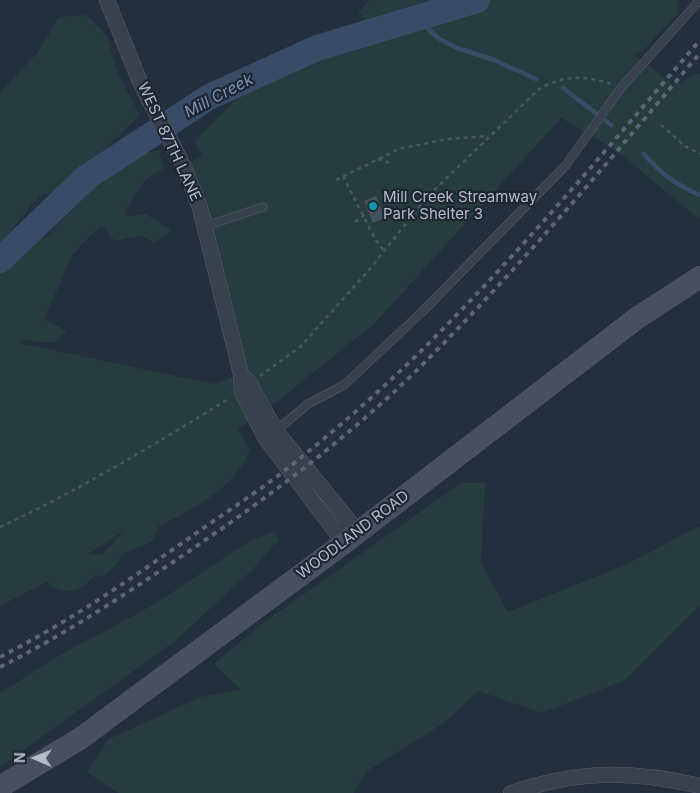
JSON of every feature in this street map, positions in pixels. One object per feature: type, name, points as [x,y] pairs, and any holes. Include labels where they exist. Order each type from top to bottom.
[{"type":"main road","name":"WOODLAND ROAD","points":[[0,787],[81,738],[351,537],[637,318],[700,276]]},
{"type":"street","name":"WEST 87TH LANE","points":[[108,0],[140,82],[184,167],[206,226],[244,383],[266,439],[351,537]]},
{"type":"street","name":"WEST 87TH LANE","points":[[244,383],[351,537]]},
{"type":"street","points":[[511,793],[547,781],[607,774],[658,776],[700,786]]},
{"type":"lane","points":[[276,430],[308,404],[344,384],[422,312],[566,165],[620,89],[700,0]]},
{"type":"lane","points":[[206,226],[263,207]]},
{"type":"path","points":[[0,527],[45,506],[113,469],[300,347],[428,196],[538,90],[560,79],[588,78],[620,89]]},
{"type":"path","points":[[661,126],[685,146],[700,154]]},
{"type":"path","points":[[336,180],[377,158],[399,149],[421,143],[489,136]]},
{"type":"path","points":[[377,158],[390,164]]},
{"type":"path","points":[[343,176],[374,239],[384,250]]},
{"type":"path","points":[[355,222],[368,212]]},
{"type":"green space","points":[[369,0],[431,0],[366,20],[358,13]]},
{"type":"green space","points":[[477,0],[677,0],[678,13],[643,51],[633,54],[673,85],[700,73],[700,220],[617,151],[561,118],[374,324],[279,400],[238,429],[250,450],[234,476],[212,496],[159,526],[152,542],[122,554],[116,565],[102,577],[95,575],[85,585],[66,591],[59,590],[47,582],[0,606],[0,272],[21,250],[47,236],[96,184],[139,155],[158,150],[164,168],[146,179],[125,211],[127,216],[146,214],[172,231],[154,243],[140,235],[115,241],[101,225],[73,254],[44,319],[67,331],[53,343],[23,340],[19,343],[215,384],[241,374],[184,167],[202,155],[195,141],[242,93],[282,72],[365,40],[390,37],[435,14]],"holes":[[[125,530],[103,554],[87,555]]]},
{"type":"green space","points":[[86,15],[107,36],[117,71],[140,115],[67,187],[39,196],[0,244],[0,92],[38,52],[59,17]]},
{"type":"green space","points":[[461,483],[485,483],[481,562],[508,612],[627,564],[700,526],[700,605],[625,680],[542,713],[478,691],[444,723],[367,771],[353,793],[118,793],[87,772],[109,739],[201,697],[240,689],[214,664],[260,625]]},
{"type":"green space","points":[[274,532],[278,540],[252,570],[175,641],[0,767],[0,693],[60,655],[153,605],[248,542]]},
{"type":"building","name":"Mill Creek Streamway Park Shelter 3","points":[[376,196],[385,218],[373,223],[364,201]]},
{"type":"waterway","name":"Mill Creek","points":[[0,260],[87,177],[209,97],[317,48],[477,0]]},
{"type":"waterway","points":[[418,19],[438,38],[457,48],[494,60],[536,79]]},
{"type":"waterway","points":[[563,88],[597,114]]},
{"type":"waterway","points":[[606,121],[611,125]]},
{"type":"waterway","points":[[644,154],[669,178],[700,195]]},
{"type":"railway","points":[[0,657],[51,629],[124,583],[277,477],[325,438],[395,376],[465,307],[568,194],[700,40]]},
{"type":"railway","points":[[0,667],[88,618],[207,539],[309,464],[374,410],[434,353],[503,280],[570,206],[700,53]]},
{"type":"place","name":"Mill Creek Streamway Park Shelter 3","points":[[373,206]]}]
